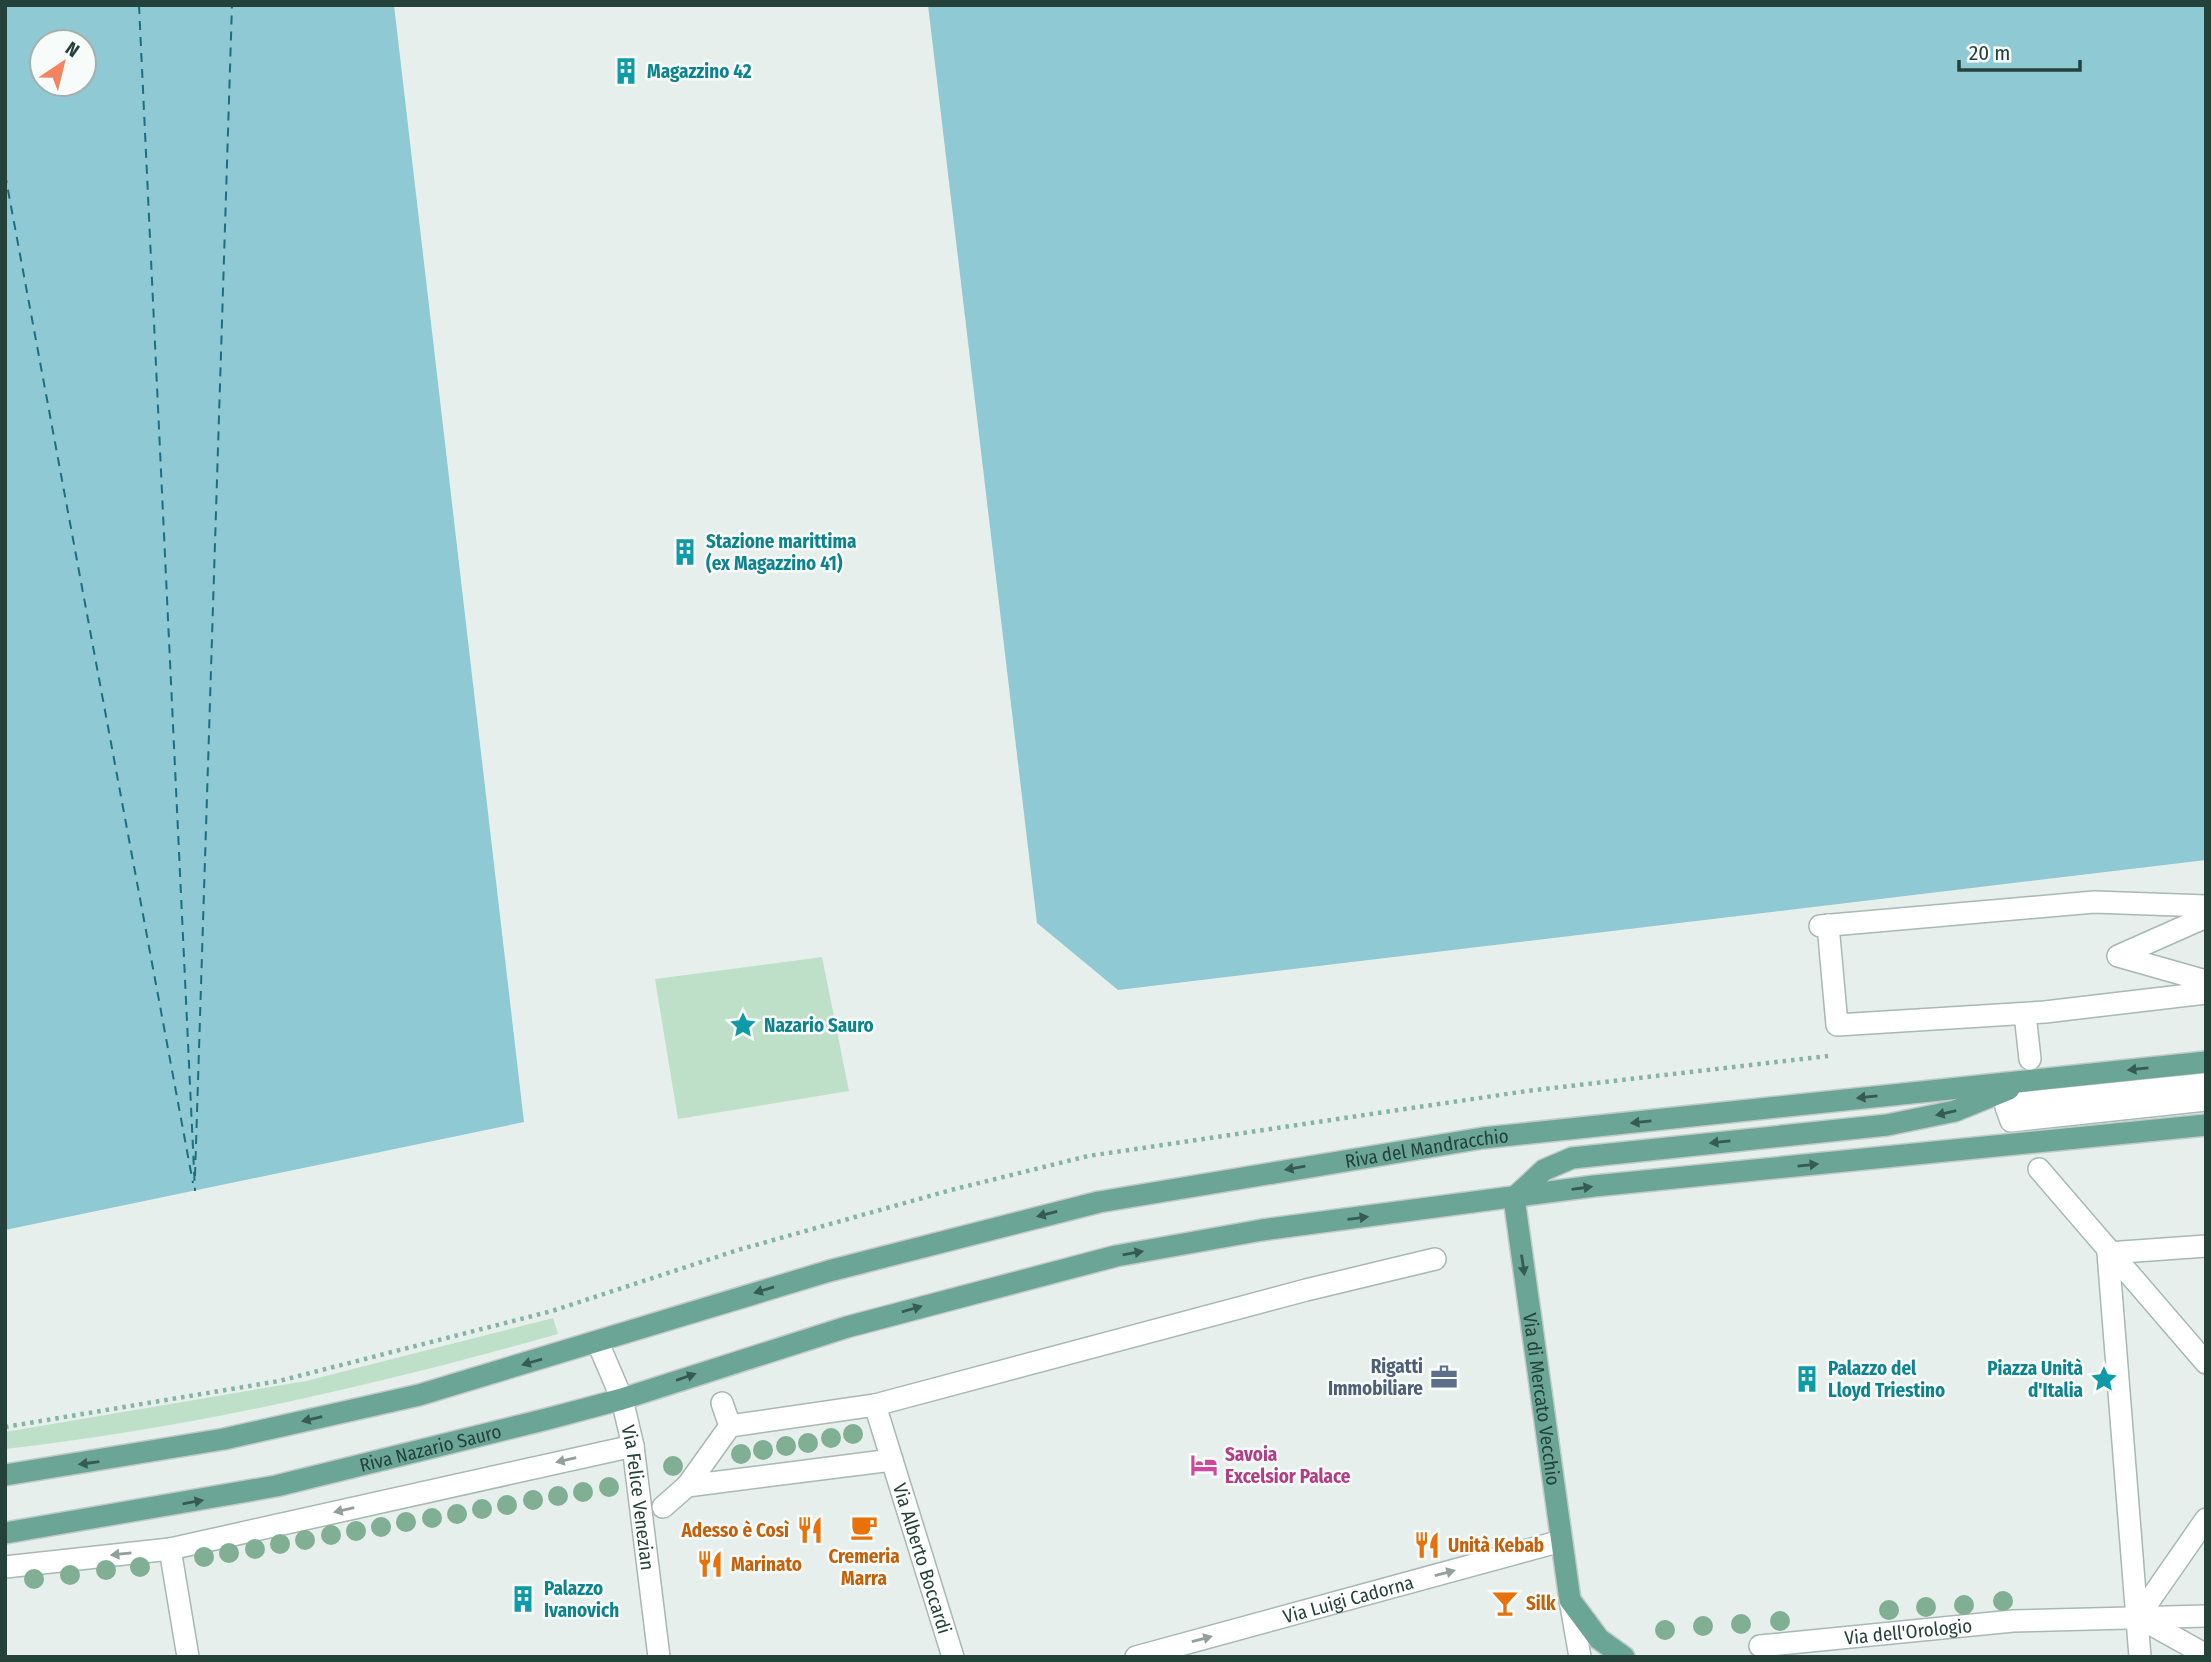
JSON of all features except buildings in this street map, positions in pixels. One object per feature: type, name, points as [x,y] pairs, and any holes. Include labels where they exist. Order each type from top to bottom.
[{"type":"main road","name":"Riva del Mandracchio","points":[[598,1343],[829,1271],[1099,1202],[1483,1138],[2031,1069],[2206,1062]]},
{"type":"main road","points":[[1514,1198],[1544,1170],[1572,1158],[1887,1125],[1955,1111],[2031,1069]]},
{"type":"main road","points":[[1514,1198],[1594,1186],[2206,1125]]},
{"type":"main road","name":"Riva Nazario Sauro","points":[[5,1533],[276,1486],[622,1399],[847,1327],[1116,1256],[1262,1230],[1514,1198]]},
{"type":"main road","name":"Via di Mercato Vecchio","points":[[1514,1198],[1570,1600]]},
{"type":"main road","points":[[5,1475],[224,1439],[419,1395],[598,1343]]},
{"type":"main road","points":[[1570,1600],[1599,1639],[1623,1657]]},
{"type":"street","points":[[2206,906],[2094,902],[1824,926],[1837,1025],[2025,1014],[2206,993]]},
{"type":"street","points":[[2206,916],[2118,956],[2206,981]]},
{"type":"street","points":[[2025,1014],[2031,1069]]},
{"type":"street","points":[[2206,1084],[2010,1104],[2006,1107],[2011,1121],[2206,1100]]},
{"type":"street","points":[[2039,1169],[2108,1253],[2206,1363]]},
{"type":"street","points":[[2108,1253],[2206,1246]]},
{"type":"street","points":[[2108,1253],[2140,1657]]},
{"type":"street","points":[[663,1507],[687,1486],[730,1426],[875,1405],[1423,1257]]},
{"type":"street","name":"Via Felice Venezian","points":[[598,1343],[622,1399],[633,1446],[659,1657]]},
{"type":"street","points":[[722,1403],[730,1426]]},
{"type":"street","name":"Via Alberto Boccardi","points":[[875,1405],[953,1657]]},
{"type":"street","name":"Riva Nazario Sauro","points":[[5,1567],[170,1549],[633,1446]]},
{"type":"street","points":[[687,1486],[892,1460]]},
{"type":"street","points":[[2138,1618],[2206,1519]]},
{"type":"street","name":"Via Luigi Cadorna","points":[[1136,1657],[1561,1541]]},
{"type":"street","points":[[170,1549],[188,1657]]},
{"type":"street","points":[[1570,1600],[1580,1657]]},
{"type":"street","name":"Via dell'Orologio","points":[[1760,1646],[2013,1621],[2206,1616]]},
{"type":"street","points":[[2138,1618],[2206,1655]]},
{"type":"path","points":[[5,1427],[278,1381],[552,1311],[738,1250],[1088,1156],[1527,1091],[1830,1056]]},
{"type":"green space","points":[[822,957],[849,1091],[678,1119],[655,979]]},
{"type":"green space","points":[[553,1318],[558,1334],[422,1371],[214,1417],[5,1449],[5,1432],[306,1381]]},
{"type":"water","points":[[5,5],[394,5],[524,1122],[5,1230]]},
{"type":"water","points":[[928,5],[2206,5],[2206,860],[1118,990],[1037,923]]},
{"type":"ferry route","points":[[139,5],[195,1191]]},
{"type":"ferry route","points":[[195,1176],[232,5]]},
{"type":"ferry route","points":[[5,174],[193,1183]]},
{"type":"place","name":"Magazzino 42","points":[[626,71]]},
{"type":"place","name":"Stazione marittima (ex Magazzino 41)","points":[[685,552]]},
{"type":"place","name":"Nazario Sauro","points":[[743,1025]]},
{"type":"place","name":"Rigatti Immobiliare","points":[[1444,1377]]},
{"type":"place","name":"Palazzo del Lloyd Triestino","points":[[1807,1379]]},
{"type":"place","name":"Piazza Unità d'Italia","points":[[2104,1379]]},
{"type":"place","name":"Savoia Excelsior Palace","points":[[1204,1465]]},
{"type":"place","name":"Cremeria Marra","points":[[864,1527]]},
{"type":"place","name":"Adesso è Così","points":[[810,1530]]},
{"type":"place","name":"Unità Kebab","points":[[1427,1545]]},
{"type":"place","name":"Marinato","points":[[710,1564]]},
{"type":"place","name":"Palazzo Ivanovich","points":[[523,1599]]},
{"type":"place","name":"Silk","points":[[1505,1603]]}]
